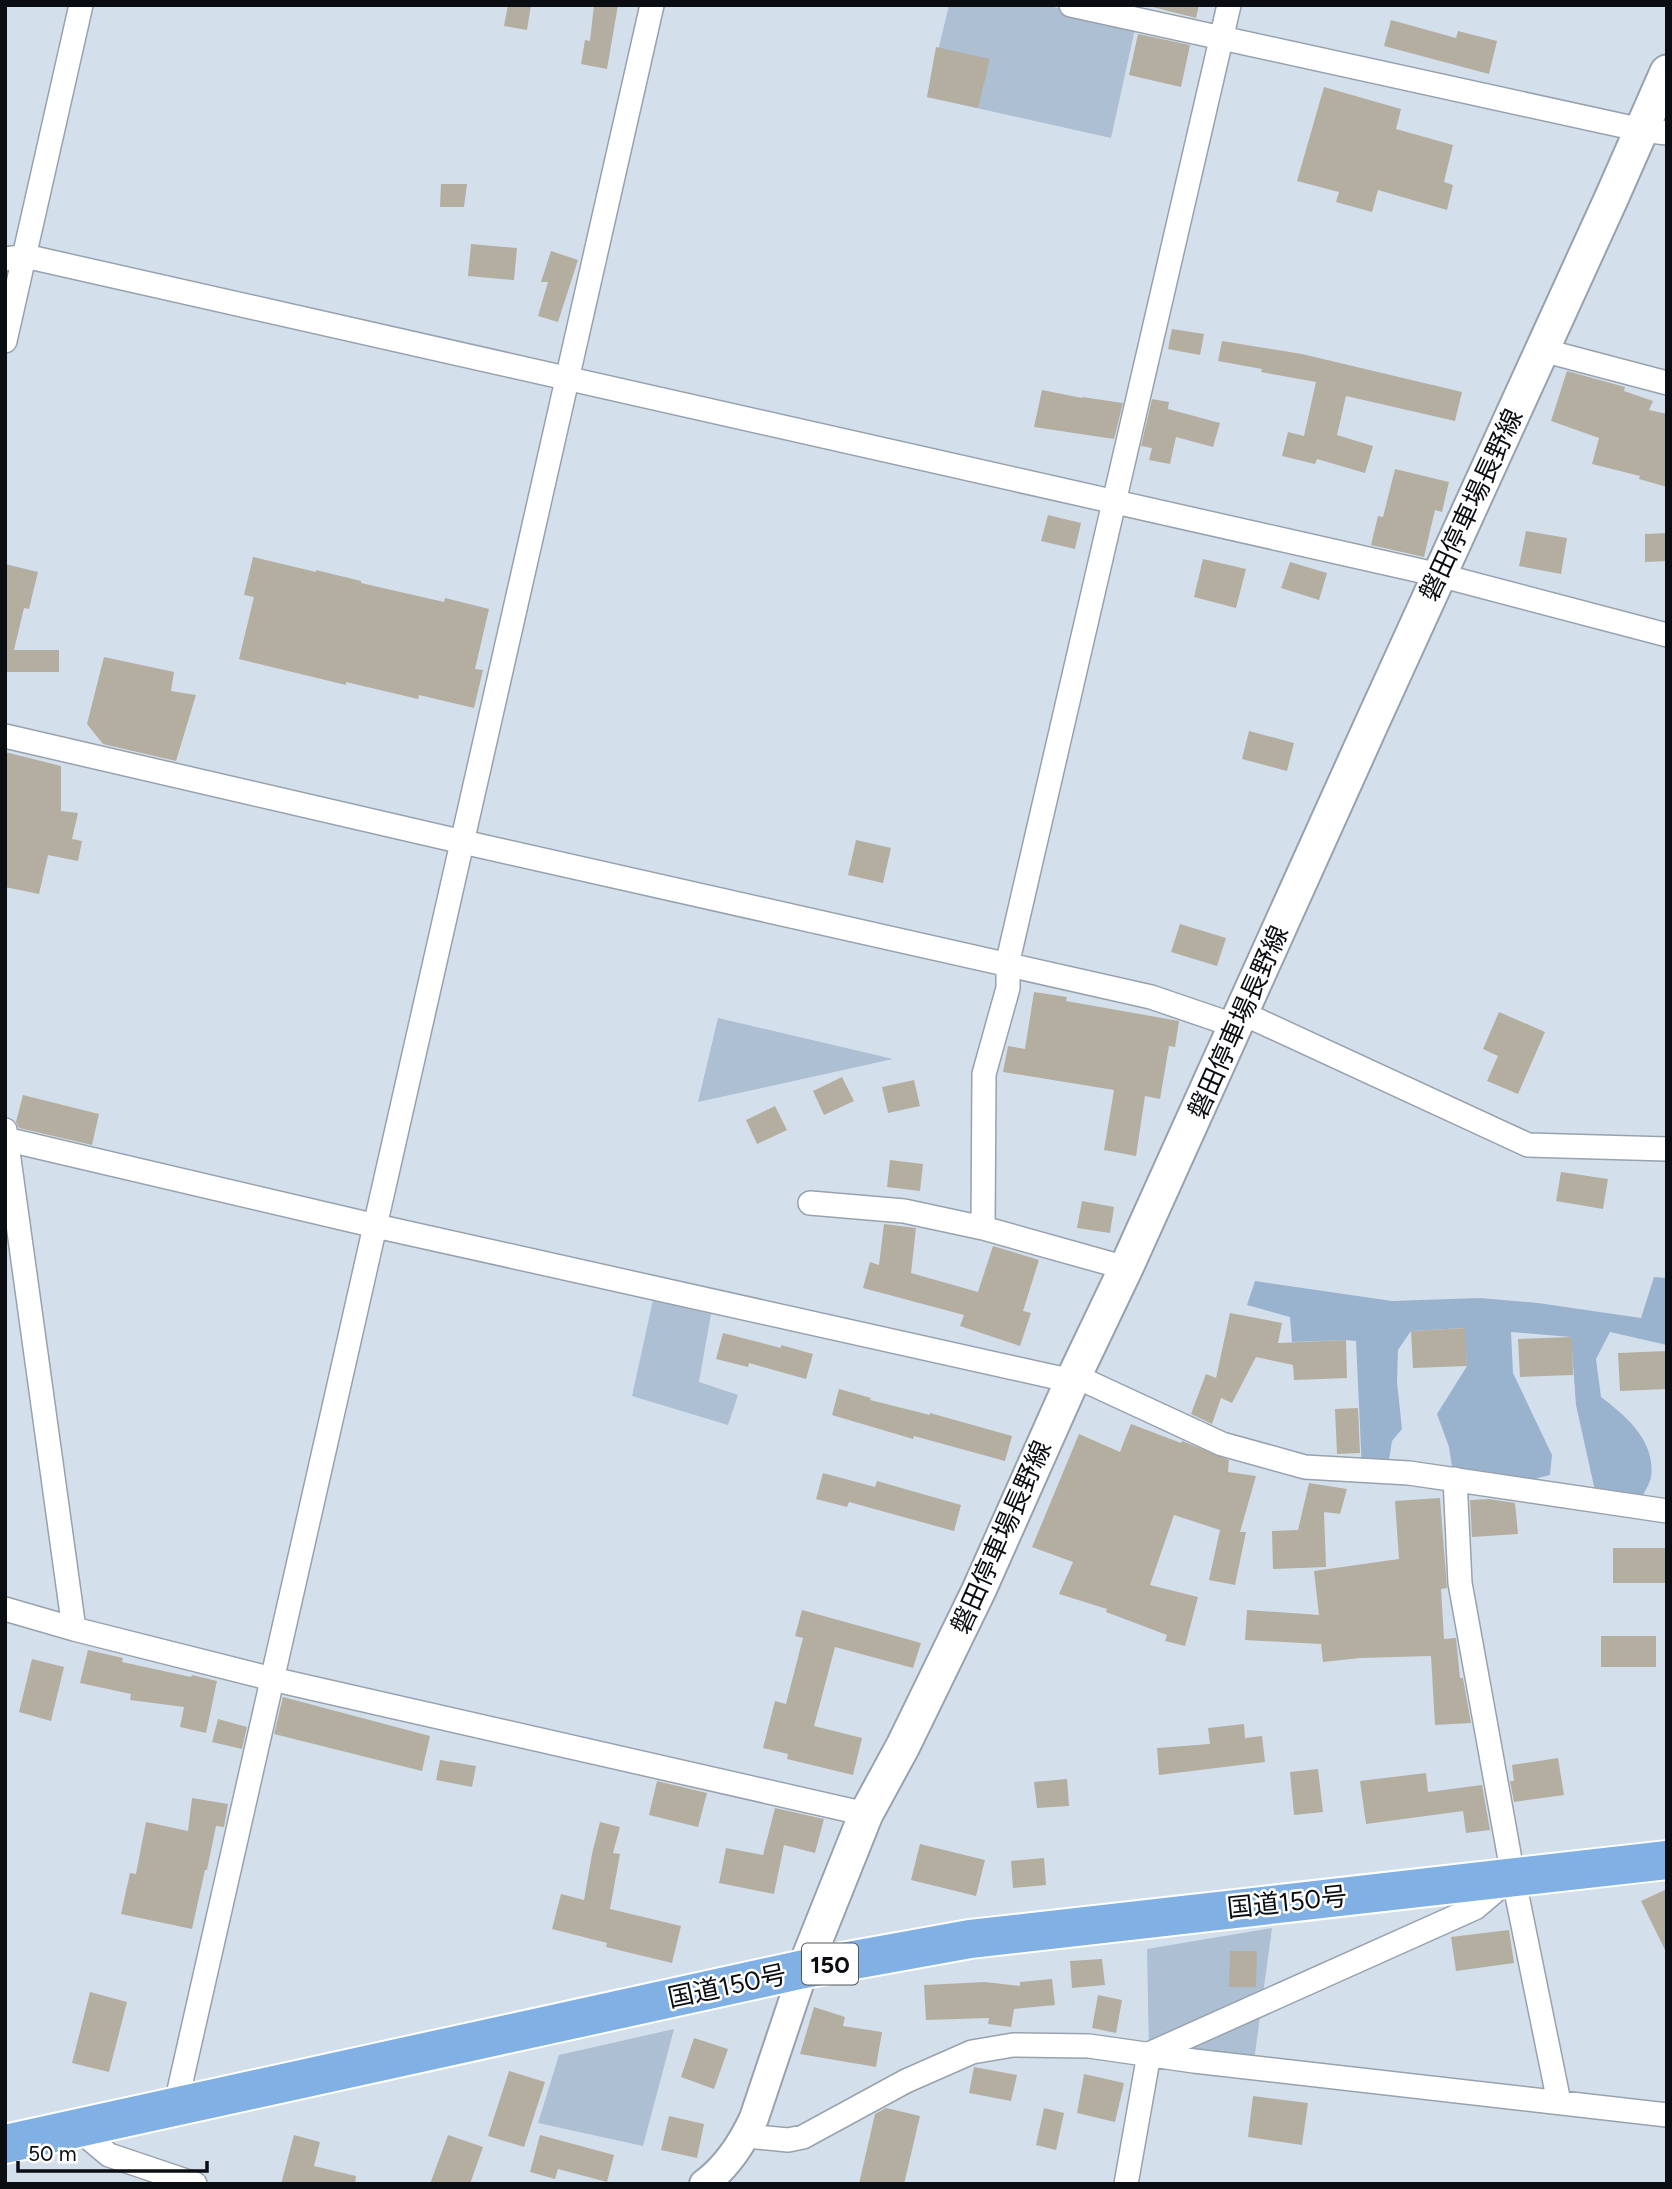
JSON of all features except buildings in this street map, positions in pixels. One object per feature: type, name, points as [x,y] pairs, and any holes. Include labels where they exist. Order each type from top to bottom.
[{"type":"highway","name":"国道150号","points":[[5,2144],[804,1969],[970,1938],[1667,1860]]},
{"type":"main road","name":"磐田停車場長野線","points":[[804,1969],[866,1814],[903,1746],[979,1590],[1542,350],[1654,132],[1667,72]]},
{"type":"street","points":[[5,341],[15,257],[81,5]]},
{"type":"street","points":[[175,2108],[652,5]]},
{"type":"street","points":[[1071,5],[1654,132]]},
{"type":"street","points":[[983,1228],[984,1074],[1007,988],[1007,964],[1229,5]]},
{"type":"street","points":[[15,257],[569,378],[1439,576],[1667,635]]},
{"type":"street","points":[[1542,350],[1667,383]]},
{"type":"street","points":[[5,736],[1151,997],[1239,1020],[1528,1145],[1667,1149]]},
{"type":"street","points":[[5,1130],[74,1629]]},
{"type":"street","points":[[6,1139],[376,1226],[1073,1378],[1222,1444],[1305,1467],[1409,1473],[1667,1511]]},
{"type":"street","points":[[810,1203],[904,1211],[983,1228],[1126,1268]]},
{"type":"street","points":[[1455,1479],[1460,1583],[1513,1876],[1559,2102]]},
{"type":"street","points":[[5,1609],[272,1679],[866,1814]]},
{"type":"street","points":[[1149,2054],[1475,1908],[1513,1876]]},
{"type":"street","points":[[705,2183],[715,2176],[746,2136],[804,1969]]},
{"type":"street","points":[[746,2136],[788,2140],[803,2137],[906,2081],[972,2052],[1013,2045],[1089,2046],[1205,2063],[1667,2115]]},
{"type":"street","points":[[1126,2184],[1149,2054]]},
{"type":"street","points":[[78,2129],[109,2155],[195,2184]]},
{"type":"shaded area","points":[[949,5],[1046,5],[1135,29],[1111,138],[927,97]]},
{"type":"shaded area","points":[[718,1018],[893,1059],[698,1102]]},
{"type":"shaded area","points":[[1654,1277],[1667,1278],[1667,1345],[1610,1332],[1596,1359],[1601,1397],[1629,1421],[1649,1452],[1651,1477],[1642,1497],[1597,1500],[1576,1405],[1571,1337],[1511,1332],[1513,1373],[1552,1455],[1550,1475],[1526,1481],[1452,1467],[1449,1447],[1437,1414],[1467,1366],[1464,1328],[1411,1331],[1398,1350],[1397,1382],[1402,1429],[1392,1441],[1389,1460],[1362,1470],[1356,1341],[1292,1342],[1290,1317],[1247,1305],[1255,1281],[1392,1301],[1480,1298],[1538,1303],[1641,1318]]},
{"type":"shaded area","points":[[653,1300],[711,1314],[699,1382],[738,1395],[728,1425],[632,1396]]},
{"type":"shaded area","points":[[1272,1928],[1253,2068],[1149,2054],[1147,1949]]},
{"type":"shaded area","points":[[674,2029],[643,2146],[538,2123],[559,2055]]}]
